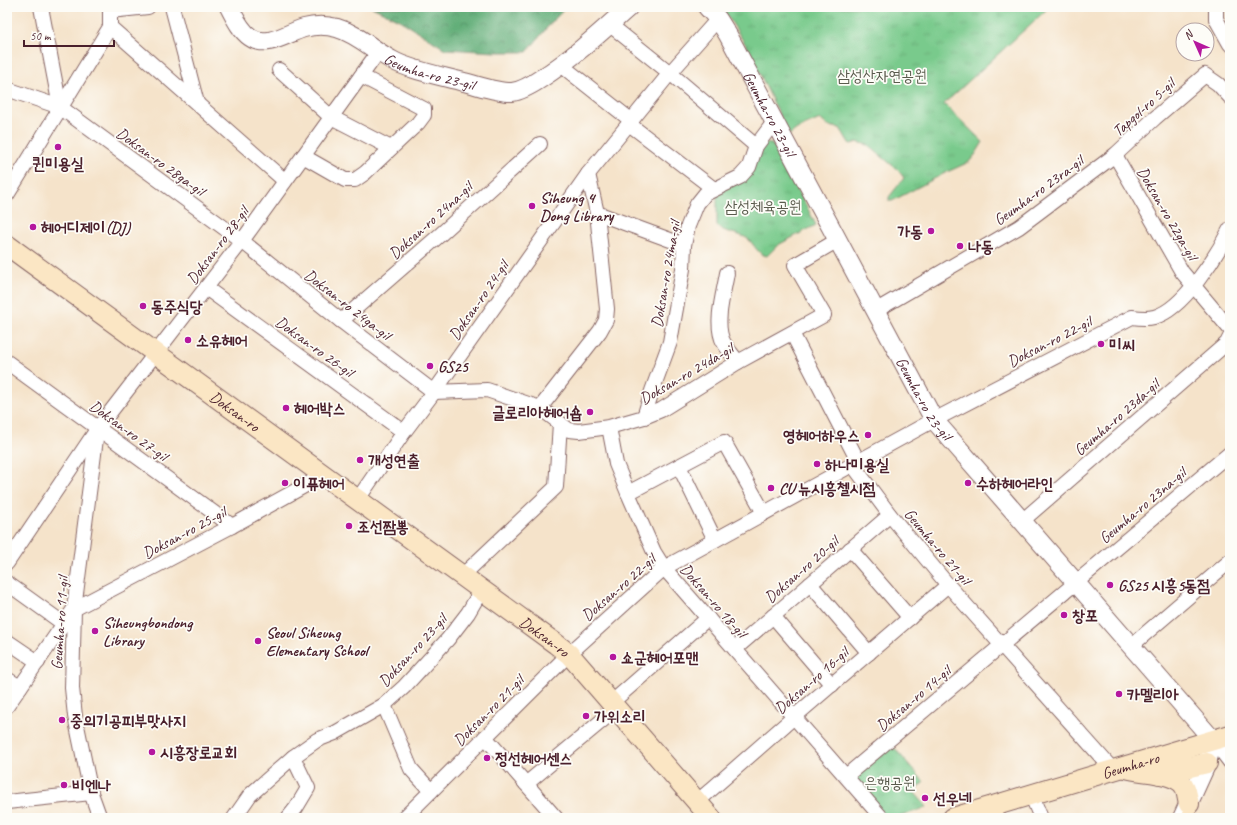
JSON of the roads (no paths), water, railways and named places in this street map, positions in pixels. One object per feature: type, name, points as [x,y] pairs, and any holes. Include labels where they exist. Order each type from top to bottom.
[{"type":"main road","name":"Doksan-ro","points":[[7,246],[463,575],[569,654],[711,818]]},
{"type":"main road","name":"Geumha-ro","points":[[953,818],[1221,738]]},
{"type":"main road","points":[[1160,774],[1207,763]]},
{"type":"main road","points":[[1118,769],[1160,774],[1174,778],[1182,783],[1185,788],[1185,811]]},
{"type":"street","points":[[41,7],[60,107]]},
{"type":"street","points":[[7,195],[110,27],[110,9],[148,7]]},
{"type":"street","points":[[169,7],[197,103]]},
{"type":"street","name":"Geumha-ro 23-gil","points":[[229,7],[243,30],[249,36],[258,41],[268,41],[280,38],[304,28],[324,25],[337,28],[355,36],[392,60],[410,68],[503,92],[521,90],[561,65],[629,7]]},
{"type":"street","points":[[1216,7],[1216,19],[1230,44]]},
{"type":"street","name":"Geumha-ro 23-gil","points":[[712,11],[728,35],[934,420],[1131,646],[1221,738]]},
{"type":"street","name":"Doksan-ro 24-gil","points":[[358,499],[588,174],[670,74],[712,11]]},
{"type":"street","points":[[609,24],[756,146]]},
{"type":"street","points":[[110,27],[285,181]]},
{"type":"street","name":"Doksan-ro 28-gil","points":[[7,563],[98,428],[242,241],[379,52]]},
{"type":"street","points":[[561,65],[714,189]]},
{"type":"street","points":[[279,70],[331,118],[391,148]]},
{"type":"street","name":"Tapgol-ro 5-gil","points":[[1115,155],[1205,75],[1218,84],[1230,97]]},
{"type":"street","points":[[303,156],[345,180],[355,180],[365,173],[418,123],[424,115],[424,109],[361,76]]},
{"type":"street","name":"Doksan-ro 28ga-gil","points":[[7,89],[60,107],[242,241]]},
{"type":"street","name":"Doksan-ro 24ma-gil","points":[[644,417],[670,342],[683,269],[684,245],[688,226],[697,204],[705,194],[740,177],[749,167],[756,146],[774,122]]},
{"type":"street","name":"Doksan-ro 24na-gil","points":[[341,321],[441,234],[540,144]]},
{"type":"street","name":"Doksan-ro 22ga-gil","points":[[1115,155],[1182,272],[1192,286],[1230,329]]},
{"type":"street","name":"Geumha-ro 23ra-gil","points":[[875,311],[1019,227],[1115,155]]},
{"type":"street","points":[[540,408],[600,331],[606,320],[607,309],[597,213],[588,174]]},
{"type":"street","points":[[597,213],[684,245]]},
{"type":"street","name":"Doksan-ro 22-gil","points":[[569,654],[664,568],[934,420],[1132,317],[1154,317],[1164,313],[1179,302],[1192,286],[1216,254],[1230,229]]},
{"type":"street","name":"Doksan-ro 24da-gil","points":[[434,392],[486,390],[540,408],[569,430],[579,431],[609,427],[644,417],[661,410],[738,362],[824,315],[795,265],[838,240]]},
{"type":"street","name":"Doksan-ro 24ga-gil","points":[[242,241],[341,321],[434,392]]},
{"type":"street","points":[[727,273],[719,328],[722,340],[738,362]]},
{"type":"street","name":"Doksan-ro 26-gil","points":[[206,288],[404,432]]},
{"type":"street","points":[[792,333],[855,463]]},
{"type":"street","name":"Geumha-ro 23da-gil","points":[[1022,521],[1227,343],[1230,337]]},
{"type":"street","name":"Doksan-ro 27-gil","points":[[7,362],[232,526]]},
{"type":"street","points":[[463,575],[556,487],[560,423]]},
{"type":"street","name":"Doksan-ro 18-gil","points":[[609,427],[616,464],[654,552],[664,568],[794,717]]},
{"type":"street","name":"Geumha-ro 11-gil","points":[[98,428],[74,610],[72,688],[75,716],[91,793],[100,818]]},
{"type":"street","points":[[628,493],[724,442],[764,513]]},
{"type":"street","name":"Geumha-ro 23na-gil","points":[[1076,583],[1230,453]]},
{"type":"street","name":"Geumha-ro 21-gil","points":[[855,463],[890,515],[948,585],[1002,646],[1118,769]]},
{"type":"street","points":[[679,466],[715,540]]},
{"type":"street","name":"Doksan-ro 25-gil","points":[[7,706],[74,610],[324,475]]},
{"type":"street","name":"Doksan-ro 20-gil","points":[[735,649],[890,515]]},
{"type":"street","points":[[850,549],[910,618]]},
{"type":"street","points":[[1131,646],[1230,561]]},
{"type":"street","points":[[7,583],[64,624]]},
{"type":"street","points":[[1002,646],[1076,583]]},
{"type":"street","points":[[810,584],[869,653]]},
{"type":"street","name":"Doksan-ro 16-gil","points":[[697,802],[948,585]]},
{"type":"street","name":"Doksan-ro 23-gil","points":[[234,818],[250,795],[293,757],[317,740],[335,733],[384,705],[404,687],[448,639],[468,613],[482,589]]},
{"type":"street","points":[[773,616],[832,685]]},
{"type":"street","points":[[526,784],[614,706],[708,618]]},
{"type":"street","points":[[7,641],[38,662]]},
{"type":"street","name":"Doksan-ro 14-gil","points":[[846,776],[1002,646]]},
{"type":"street","name":"Doksan-ro 21-gil","points":[[404,818],[569,654]]},
{"type":"street","points":[[7,679],[20,687]]},
{"type":"street","points":[[384,705],[411,769],[431,791]]},
{"type":"street","points":[[794,717],[882,818]]},
{"type":"street","points":[[485,737],[556,818]]},
{"type":"street","points":[[1221,738],[1230,762]]},
{"type":"street","points":[[1185,811],[1207,763],[1221,738]]},
{"type":"street","points":[[288,818],[308,788],[293,757]]},
{"type":"street","points":[[7,802],[91,793]]},
{"type":"street","points":[[1031,794],[1041,818]]},
{"type":"place","name":"퀸미용실","points":[[58,147]]},
{"type":"place","name":"Siheung 4 Dong Library","points":[[532,206]]},
{"type":"place","name":"헤어디제이(DJ)","points":[[33,227]]},
{"type":"place","name":"가동","points":[[931,231]]},
{"type":"place","name":"나동","points":[[960,246]]},
{"type":"place","name":"동주식당","points":[[143,306]]},
{"type":"place","name":"소유헤어","points":[[188,340]]},
{"type":"place","name":"미씨","points":[[1101,344]]},
{"type":"place","name":"GS25","points":[[430,366]]},
{"type":"place","name":"헤어박스","points":[[286,408]]},
{"type":"place","name":"글로리아헤어숍","points":[[590,412]]},
{"type":"place","name":"영헤어하우스","points":[[868,435]]},
{"type":"place","name":"개성연출","points":[[360,460]]},
{"type":"place","name":"하나미용실","points":[[817,464]]},
{"type":"place","name":"이퓨헤어","points":[[285,483]]},
{"type":"place","name":"수하헤어라인","points":[[968,483]]},
{"type":"place","name":"CU 뉴시흥첼시점","points":[[771,488]]},
{"type":"place","name":"조선짬뽕","points":[[349,526]]},
{"type":"place","name":"GS25 시흥5동점","points":[[1110,585]]},
{"type":"place","name":"창포","points":[[1064,615]]},
{"type":"place","name":"Siheungbondong Library","points":[[95,631]]},
{"type":"place","name":"Seoul Siheung Elementary School","points":[[258,641]]},
{"type":"place","name":"쇼군헤어포맨","points":[[613,657]]},
{"type":"place","name":"카멜리아","points":[[1119,694]]},
{"type":"place","name":"가위소리","points":[[586,716]]},
{"type":"place","name":"중의기공피부맛사지","points":[[62,720]]},
{"type":"place","name":"시흥장로교회","points":[[152,752]]},
{"type":"place","name":"정선헤어센스","points":[[487,758]]},
{"type":"place","name":"비엔나","points":[[64,785]]},
{"type":"place","name":"선우네","points":[[925,798]]},
{"type":"park label","name":"삼성산자연공원","points":[[882,75]]},
{"type":"park label","name":"삼성체육공원","points":[[763,206]]},
{"type":"park label","name":"은행공원","points":[[890,782]]}]
